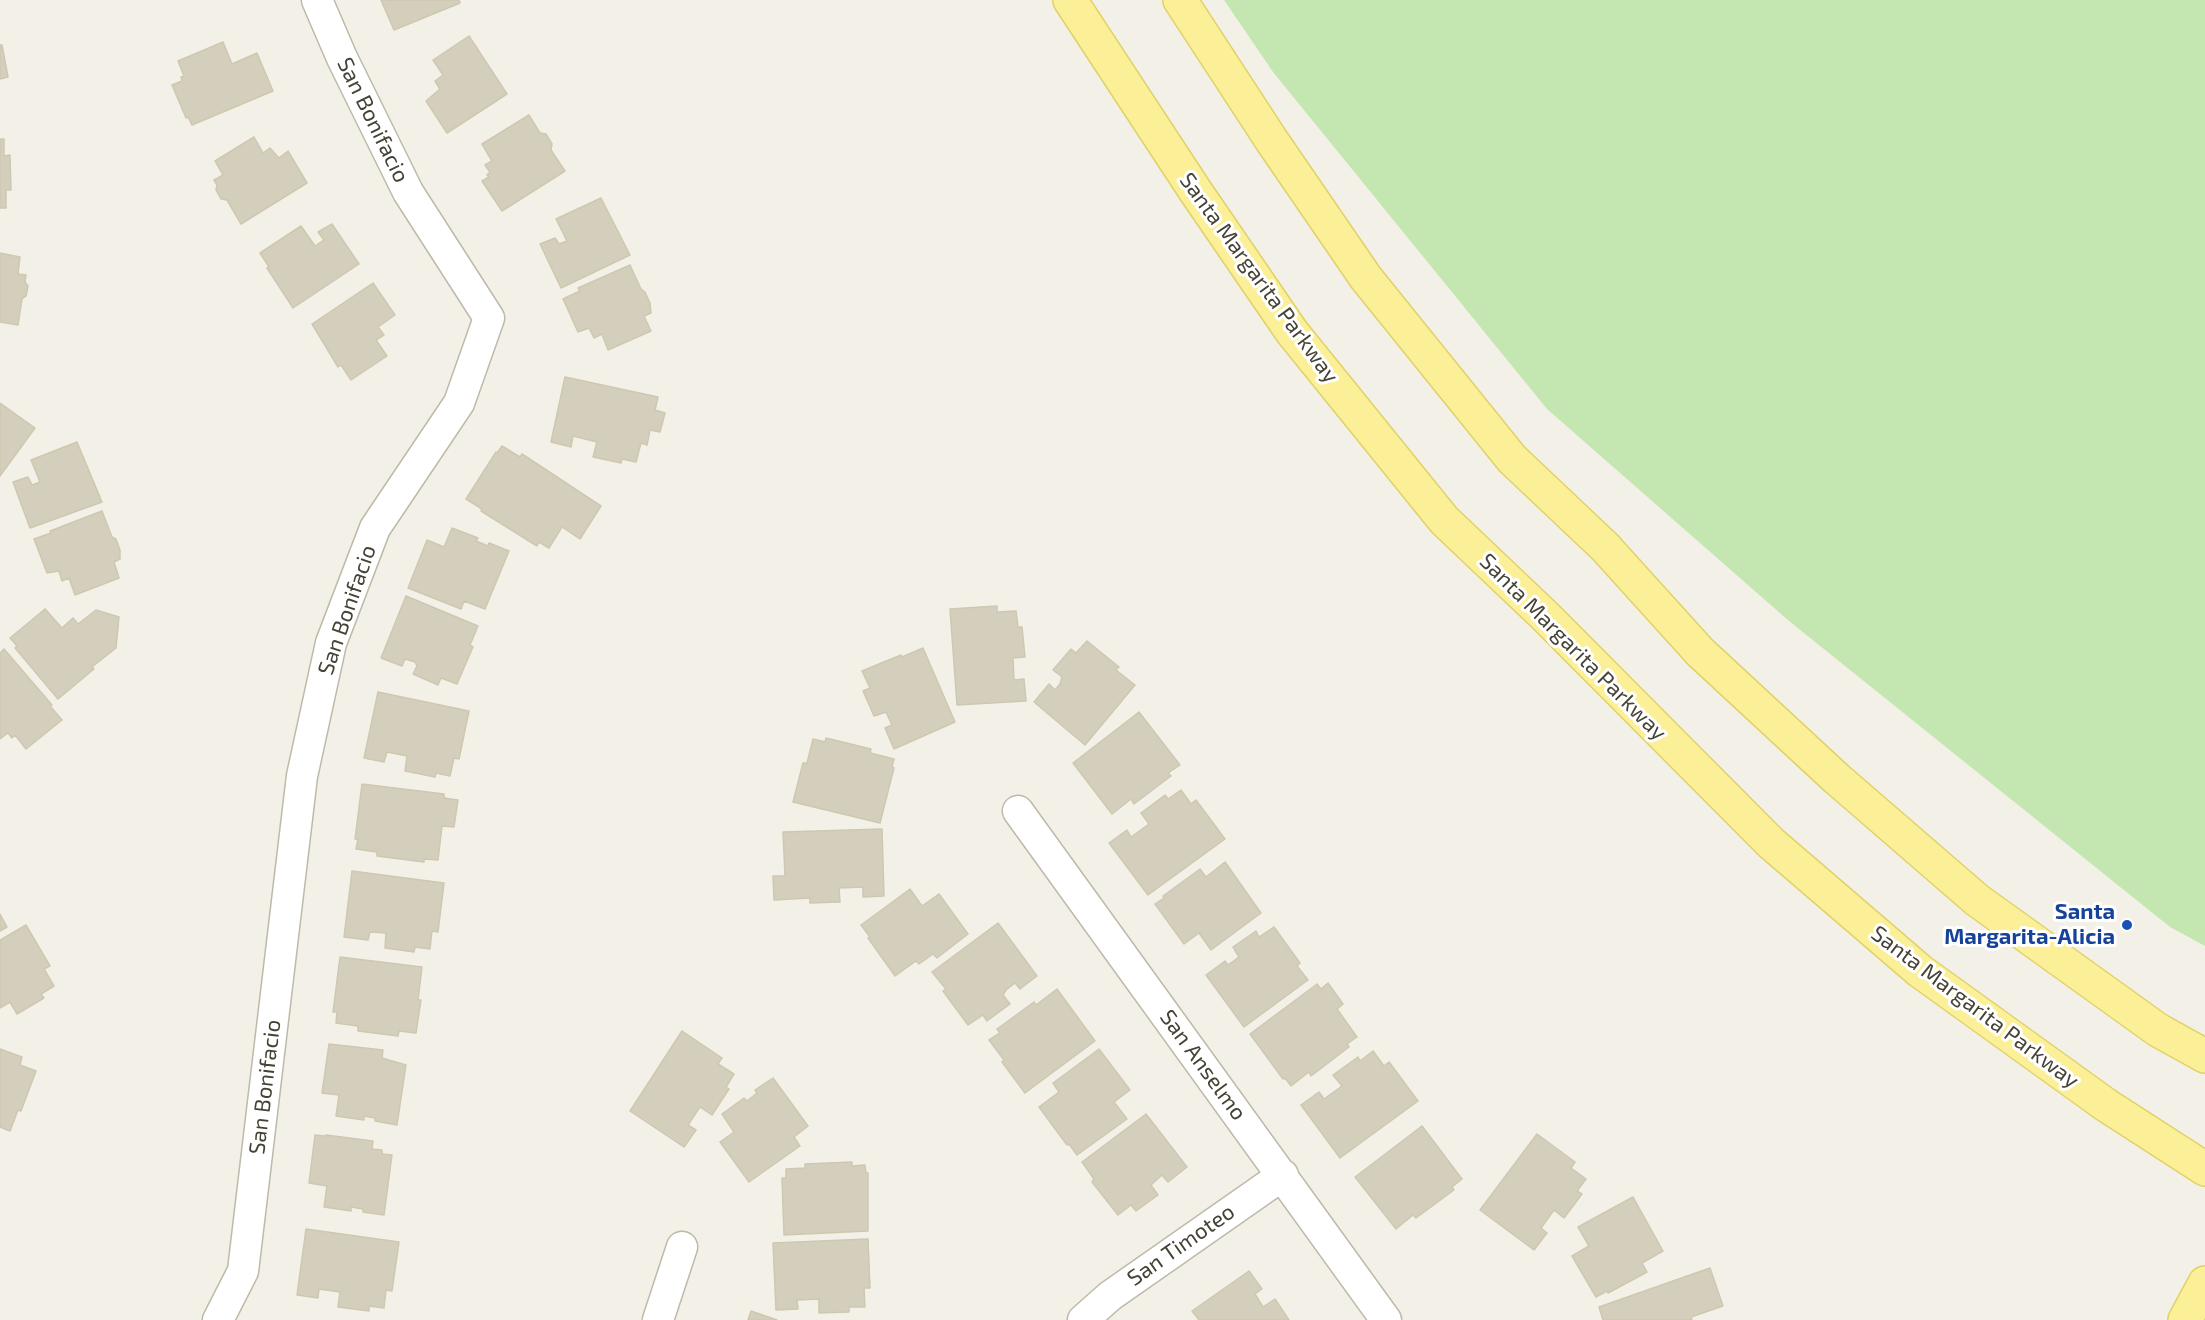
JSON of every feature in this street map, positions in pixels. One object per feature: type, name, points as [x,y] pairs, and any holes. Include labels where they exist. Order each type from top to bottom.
[{"type":"main road","name":"Santa Margarita Parkway","points":[[1070,0],[1196,192],[1292,332],[1444,520],[1545,616],[1771,843],[1920,971],[2106,1106],[2205,1168]]},
{"type":"main road","points":[[1180,0],[1272,141],[1366,278],[1512,459],[1605,547],[1700,652],[1836,778],[1977,900],[2158,1030],[2205,1056]]},
{"type":"main road","points":[[2185,1320],[2205,1283]]},
{"type":"street","name":"San Bonifacio","points":[[218,1320],[243,1271],[302,776],[331,643],[375,528],[459,403],[489,318],[408,192],[342,58],[317,0]]},
{"type":"street","name":"San Anselmo","points":[[1018,810],[1386,1320]]},
{"type":"street","name":"San Timoteo","points":[[1083,1320],[1110,1296],[1283,1175]]},
{"type":"street","points":[[658,1320],[682,1247]]},
{"type":"green space","points":[[1224,0],[2205,0],[2205,946],[2170,927],[1789,621],[1547,409],[1273,72]]},
{"type":"building","points":[[381,0],[459,0],[460,3],[394,30]]},
{"type":"building","points":[[469,36],[507,94],[447,133],[426,101],[440,89],[435,81],[443,75],[433,60]]},
{"type":"building","points":[[223,42],[232,64],[257,53],[273,91],[192,125],[188,117],[186,118],[172,85],[182,81],[181,77],[184,76],[178,61]]},
{"type":"building","points":[[0,45],[2,45],[8,77],[0,79]]},
{"type":"building","points":[[529,115],[540,133],[546,134],[552,144],[551,150],[565,171],[502,211],[482,181],[489,177],[487,175],[490,172],[485,165],[492,161],[482,144]]},
{"type":"building","points":[[254,137],[263,153],[270,148],[279,158],[288,151],[307,183],[241,224],[227,200],[221,199],[216,190],[217,185],[214,180],[223,175],[215,161]]},
{"type":"building","points":[[0,139],[4,139],[4,156],[10,155],[11,190],[6,190],[6,208],[0,208]]},
{"type":"building","points":[[601,198],[630,255],[561,288],[540,244],[555,238],[559,244],[567,241],[556,219]]},
{"type":"building","points":[[332,224],[359,264],[293,308],[260,253],[301,226],[315,246],[324,240],[318,232]]},
{"type":"building","points":[[0,253],[20,257],[18,274],[26,275],[25,282],[28,286],[26,296],[22,299],[18,325],[0,322]]},
{"type":"building","points":[[630,265],[650,303],[651,313],[644,316],[651,331],[608,350],[602,334],[594,338],[589,328],[578,332],[563,299],[580,291],[578,288]]},
{"type":"building","points":[[373,283],[395,315],[378,327],[384,335],[376,340],[387,356],[351,380],[341,365],[338,367],[312,324]]},
{"type":"building","points":[[565,377],[658,397],[655,410],[665,413],[660,432],[650,430],[647,445],[641,443],[636,462],[622,459],[621,463],[593,457],[597,442],[573,436],[571,447],[551,442]]},
{"type":"building","points":[[0,403],[35,428],[0,476]]},
{"type":"building","points":[[77,442],[102,502],[30,528],[13,482],[28,477],[32,485],[40,482],[31,460]]},
{"type":"building","points":[[502,446],[520,457],[522,454],[601,506],[580,539],[562,527],[549,548],[539,542],[537,546],[466,499]]},
{"type":"building","points":[[102,511],[112,537],[116,539],[120,550],[120,559],[114,562],[119,578],[75,595],[69,578],[62,581],[59,571],[47,573],[34,539]]},
{"type":"building","points":[[452,528],[478,538],[476,541],[488,546],[489,543],[509,551],[485,609],[464,601],[461,609],[408,588],[427,540],[444,547]]},
{"type":"building","points":[[406,596],[478,626],[470,645],[473,647],[457,684],[441,678],[438,685],[413,674],[417,666],[415,662],[405,659],[402,666],[381,658]]},
{"type":"building","points":[[997,606],[997,612],[1016,611],[1018,627],[1022,627],[1025,657],[1013,658],[1014,680],[1024,679],[1026,701],[957,705],[950,609]]},
{"type":"building","points":[[45,609],[62,628],[73,618],[78,624],[96,610],[119,617],[116,648],[58,699],[15,648],[17,646],[10,638]]},
{"type":"building","points":[[1087,641],[1119,667],[1116,670],[1135,685],[1085,745],[1034,702],[1049,684],[1055,690],[1062,677],[1053,670],[1071,649],[1076,653]]},
{"type":"building","points":[[923,648],[955,722],[894,749],[885,728],[892,725],[886,712],[874,716],[863,691],[870,688],[862,671]]},
{"type":"building","points":[[4,649],[62,720],[26,749],[15,735],[12,738],[8,733],[0,739],[0,653]]},
{"type":"building","points":[[378,692],[469,711],[459,759],[454,758],[450,776],[436,773],[435,777],[405,771],[407,756],[387,752],[384,762],[364,758]]},
{"type":"building","points":[[1139,712],[1180,765],[1168,773],[1171,776],[1134,804],[1131,799],[1112,814],[1073,763]]},
{"type":"building","points":[[826,738],[871,749],[870,753],[894,759],[892,767],[894,768],[880,823],[793,802],[803,763],[807,763],[813,739],[825,742]]},
{"type":"building","points":[[362,784],[444,794],[444,798],[458,800],[454,827],[442,826],[438,860],[424,859],[424,862],[377,856],[377,852],[356,849],[358,839],[355,839]]},
{"type":"building","points":[[1181,790],[1191,804],[1196,800],[1225,839],[1148,895],[1109,843],[1127,830],[1131,837],[1149,824],[1141,813],[1165,795],[1168,799]]},
{"type":"building","points":[[882,829],[884,896],[863,897],[863,887],[839,888],[840,902],[810,903],[810,898],[774,900],[773,876],[785,876],[783,832]]},
{"type":"building","points":[[1225,862],[1261,913],[1211,950],[1199,933],[1184,944],[1155,904],[1200,869],[1206,877]]},
{"type":"building","points":[[352,871],[444,883],[438,932],[432,931],[430,949],[415,947],[414,952],[385,948],[386,933],[370,932],[368,940],[344,937]]},
{"type":"building","points":[[910,889],[922,906],[939,894],[968,934],[937,958],[933,954],[919,964],[916,961],[895,976],[861,925]]},
{"type":"building","points":[[0,914],[7,927],[0,931]]},
{"type":"building","points":[[998,923],[1037,976],[1020,989],[1015,983],[1006,990],[1003,995],[1010,1004],[987,1021],[983,1015],[968,1025],[943,991],[946,989],[932,972]]},
{"type":"building","points":[[26,925],[50,966],[44,969],[54,986],[41,994],[44,998],[17,1014],[10,1002],[0,1008],[0,940]]},
{"type":"building","points":[[1274,927],[1300,963],[1297,966],[1308,980],[1244,1027],[1206,975],[1225,961],[1228,965],[1239,957],[1233,947],[1256,931],[1259,937]]},
{"type":"building","points":[[340,957],[422,967],[418,1000],[421,1000],[416,1033],[399,1031],[398,1036],[358,1031],[358,1026],[336,1023],[337,1012],[333,1012]]},
{"type":"building","points":[[1328,983],[1343,1004],[1337,1009],[1357,1037],[1347,1044],[1349,1047],[1311,1076],[1309,1072],[1291,1086],[1285,1078],[1283,1079],[1250,1034],[1317,984],[1321,989]]},
{"type":"building","points":[[1057,989],[1095,1041],[1025,1093],[989,1040],[1000,1033],[997,1029],[1034,1002],[1036,1005]]},
{"type":"building","points":[[682,1031],[722,1058],[718,1064],[734,1074],[726,1087],[729,1089],[712,1115],[700,1107],[688,1125],[696,1130],[684,1147],[630,1111]]},
{"type":"building","points":[[329,1044],[383,1050],[382,1058],[406,1065],[397,1125],[375,1121],[375,1118],[364,1116],[364,1120],[336,1116],[339,1095],[322,1093]]},
{"type":"building","points":[[0,1049],[22,1057],[20,1065],[36,1071],[21,1111],[18,1110],[10,1131],[0,1127]]},
{"type":"building","points":[[1099,1049],[1130,1090],[1114,1102],[1127,1119],[1077,1155],[1039,1107],[1059,1092],[1053,1083]]},
{"type":"building","points":[[1373,1051],[1384,1066],[1389,1062],[1418,1101],[1340,1158],[1301,1105],[1319,1092],[1324,1099],[1342,1086],[1333,1075],[1358,1057],[1360,1061]]},
{"type":"building","points":[[773,1078],[808,1126],[794,1137],[800,1146],[749,1182],[720,1142],[734,1132],[722,1114],[744,1098],[747,1101],[757,1093],[755,1090]]},
{"type":"building","points":[[1146,1114],[1187,1167],[1168,1182],[1162,1175],[1151,1185],[1158,1195],[1136,1211],[1131,1205],[1118,1215],[1092,1182],[1094,1179],[1082,1162]]},
{"type":"building","points":[[1422,1126],[1462,1179],[1452,1187],[1454,1190],[1416,1218],[1413,1215],[1396,1229],[1355,1177]]},
{"type":"building","points":[[1537,1134],[1575,1162],[1571,1168],[1586,1179],[1577,1191],[1582,1194],[1564,1218],[1554,1210],[1541,1228],[1547,1233],[1534,1250],[1480,1210]]},
{"type":"building","points":[[315,1135],[373,1141],[372,1149],[382,1150],[382,1154],[392,1155],[384,1215],[363,1212],[363,1209],[351,1207],[351,1211],[324,1207],[327,1186],[309,1183]]},
{"type":"building","points":[[852,1162],[852,1166],[865,1165],[866,1173],[868,1173],[868,1231],[784,1235],[782,1178],[786,1178],[786,1169],[805,1168],[805,1164]]},
{"type":"building","points":[[1633,1197],[1663,1251],[1642,1263],[1647,1272],[1596,1297],[1572,1256],[1589,1246],[1578,1227]]},
{"type":"building","points":[[306,1229],[399,1242],[392,1291],[386,1290],[384,1308],[369,1306],[369,1311],[338,1307],[340,1292],[319,1289],[318,1298],[297,1295]]},
{"type":"building","points":[[868,1239],[870,1288],[864,1288],[865,1307],[849,1307],[849,1312],[819,1313],[819,1299],[797,1300],[798,1309],[776,1310],[773,1243]]},
{"type":"building","points":[[1710,1268],[1723,1306],[1691,1317],[1692,1320],[1603,1320],[1599,1307]]},
{"type":"building","points":[[1249,1271],[1262,1289],[1255,1294],[1263,1307],[1275,1299],[1289,1320],[1199,1320],[1192,1311]]},
{"type":"building","points":[[751,1311],[777,1320],[748,1320]]},
{"type":"place","name":"Santa Margarita-Alicia","points":[[2127,925]]}]
